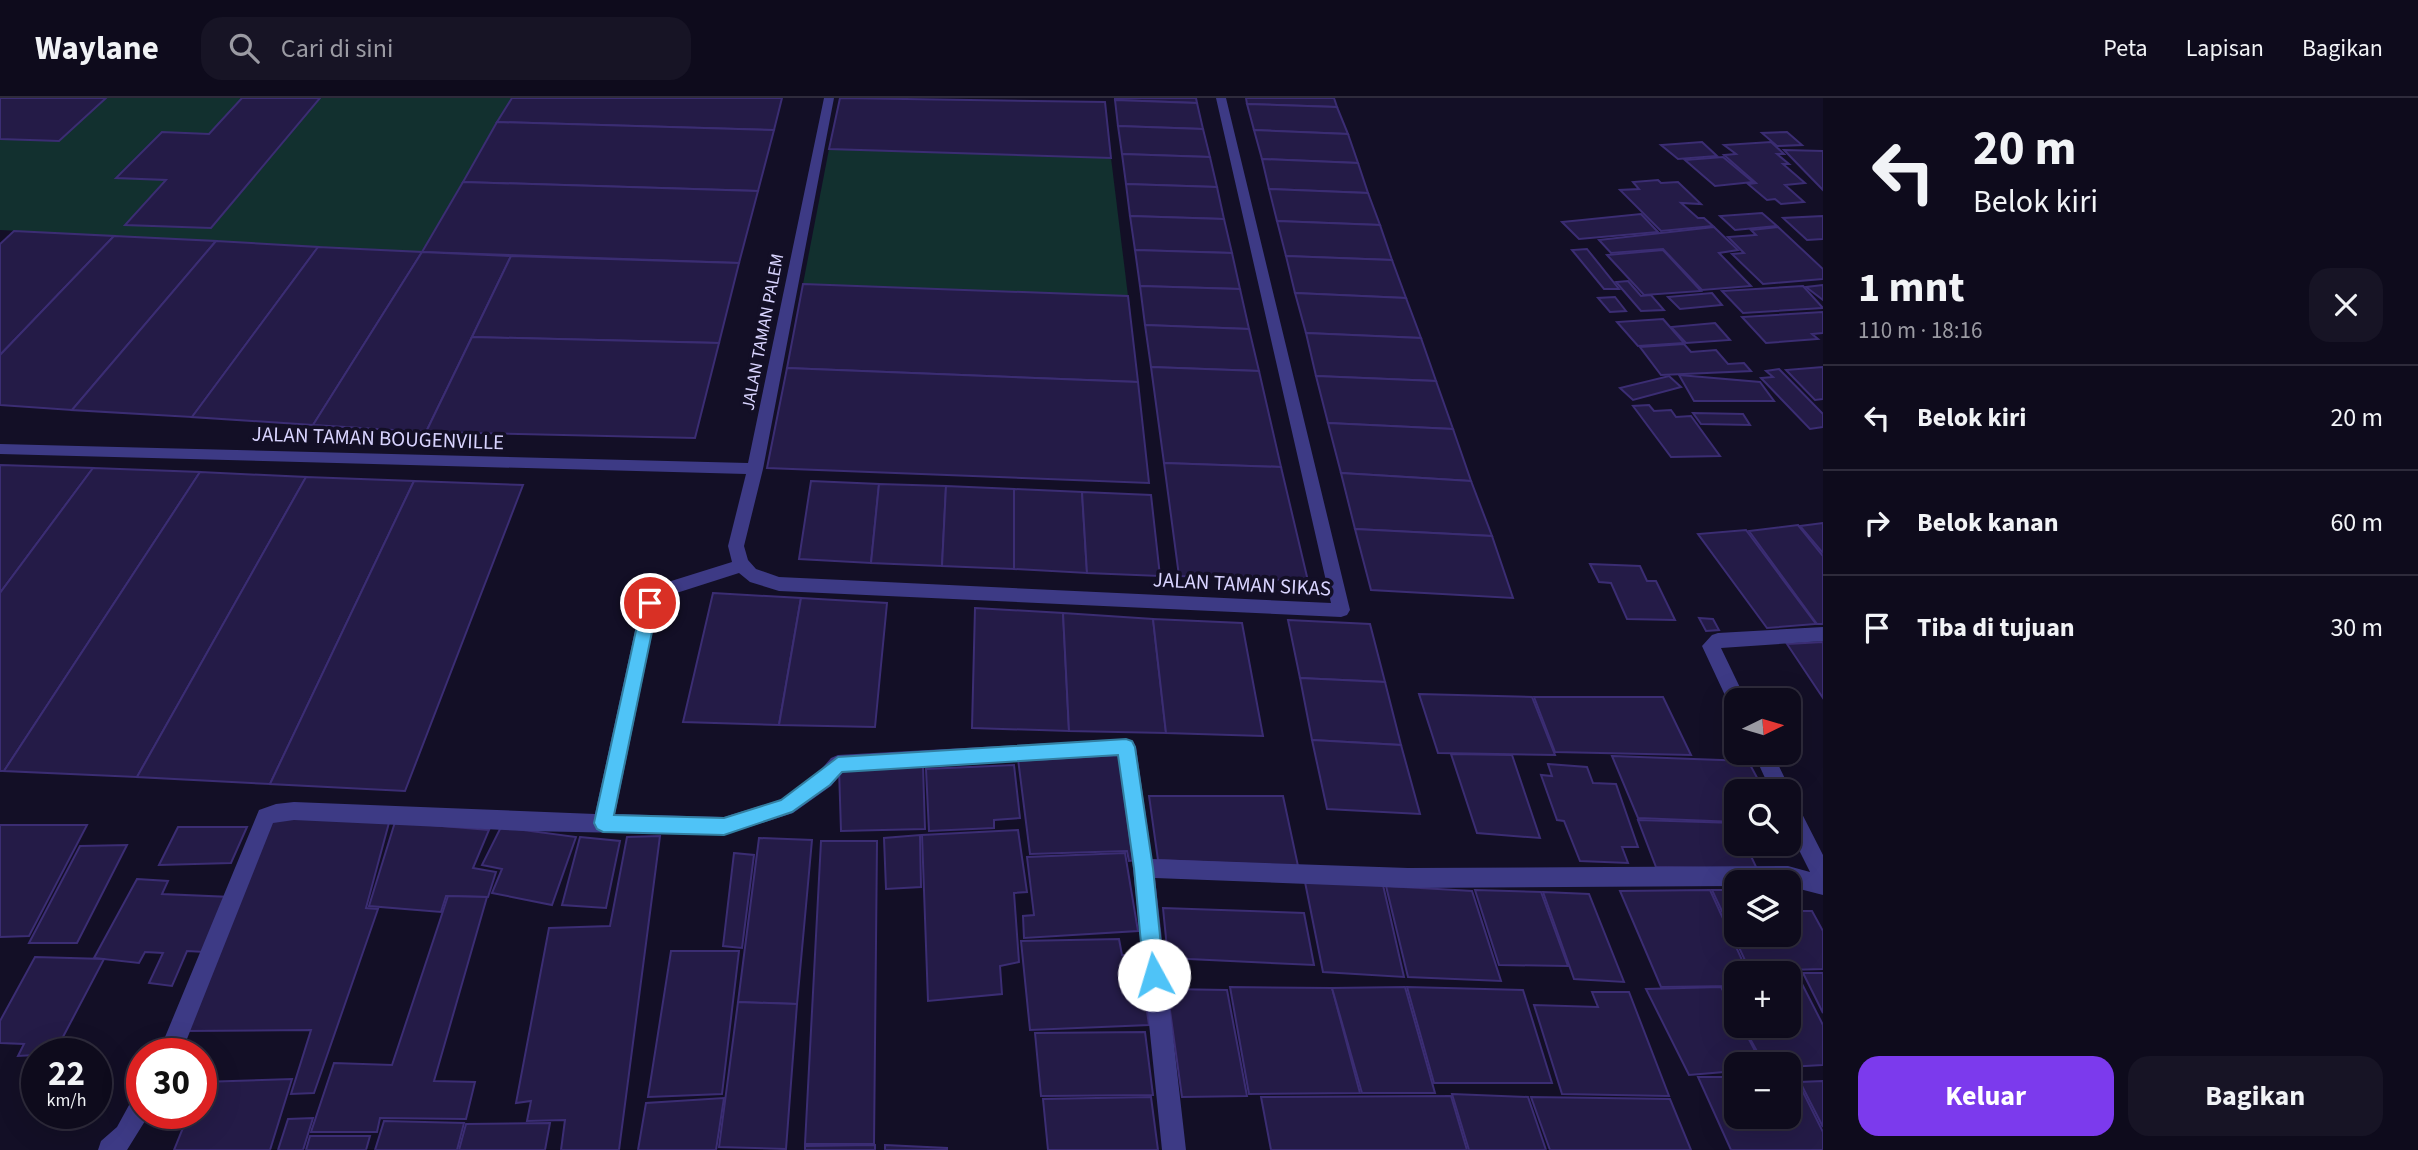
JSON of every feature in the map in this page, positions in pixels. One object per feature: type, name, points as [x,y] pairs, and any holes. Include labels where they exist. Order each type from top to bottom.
[{"type":"street","name":"JALAN TAMAN PALEM","points":[[744,568],[738,559],[736,546],[755,469],[829,98]]},
{"type":"street","name":"JALAN TAMAN SIKAS","points":[[744,568],[758,580],[779,584],[1341,610],[1221,98]]},
{"type":"street","name":"JALAN TAMAN BOUGENVILLE","points":[[0,449],[755,469]]},
{"type":"street","points":[[603,823],[650,603],[658,592],[744,568]]},
{"type":"street","points":[[1731,688],[1711,646],[1718,640],[1823,634]]},
{"type":"street","points":[[176,1038],[266,817],[276,813],[294,811],[539,823],[724,827],[786,807],[824,780],[838,764],[1126,747],[1143,868],[1174,1150]]},
{"type":"street","points":[[1801,832],[1823,877]]},
{"type":"street","points":[[1143,868],[1408,878],[1788,876],[1823,885]]},
{"type":"street","points":[[110,1150],[128,1129]]},
{"type":"green space","points":[[106,98],[512,98],[422,252],[0,230],[0,139],[59,141]]},
{"type":"green space","points":[[829,149],[1111,158],[1128,296],[803,284]]},
{"type":"building","points":[[0,98],[106,98],[59,141],[0,139]]},
{"type":"building","points":[[242,98],[320,98],[211,228],[125,225],[166,180],[116,178],[162,132],[209,134]]},
{"type":"building","points":[[512,98],[782,98],[774,130],[497,122]]},
{"type":"building","points":[[840,98],[1105,102],[1111,158],[829,149]]},
{"type":"building","points":[[1196,98],[1197,103],[1115,100]]},
{"type":"building","points":[[1246,98],[1334,98],[1337,107],[1247,104]]},
{"type":"building","points":[[1115,100],[1197,103],[1203,129],[1118,126]]},
{"type":"building","points":[[1247,104],[1337,107],[1348,134],[1254,130]]},
{"type":"building","points":[[497,122],[774,130],[758,191],[463,182]]},
{"type":"building","points":[[1118,126],[1203,129],[1210,157],[1122,154]]},
{"type":"building","points":[[1254,130],[1348,134],[1358,163],[1262,159]]},
{"type":"building","points":[[1787,132],[1802,145],[1777,146],[1762,133]]},
{"type":"building","points":[[1702,142],[1717,156],[1678,159],[1661,145]]},
{"type":"building","points":[[1771,142],[1784,154],[1777,154],[1789,164],[1783,164],[1805,183],[1785,185],[1804,202],[1781,204],[1775,199],[1767,200],[1748,184],[1756,183],[1724,155],[1736,154],[1724,145]]},
{"type":"building","points":[[1784,150],[1823,151],[1823,190]]},
{"type":"building","points":[[1122,154],[1210,157],[1217,187],[1126,184]]},
{"type":"building","points":[[1723,157],[1753,182],[1715,186],[1685,160]]},
{"type":"building","points":[[1262,159],[1358,163],[1368,193],[1269,189]]},
{"type":"building","points":[[1658,180],[1661,183],[1678,182],[1701,204],[1681,203],[1698,218],[1704,218],[1713,226],[1661,231],[1620,190],[1639,189],[1633,182]]},
{"type":"building","points":[[463,182],[758,191],[739,263],[422,252]]},
{"type":"building","points":[[1126,184],[1217,187],[1224,219],[1130,216]]},
{"type":"building","points":[[1269,189],[1368,193],[1380,225],[1277,221]]},
{"type":"building","points":[[1762,213],[1777,226],[1735,230],[1720,216]]},
{"type":"building","points":[[1641,214],[1658,232],[1579,239],[1562,222]]},
{"type":"building","points":[[1130,216],[1224,219],[1232,253],[1135,250]]},
{"type":"building","points":[[1823,216],[1823,239],[1807,240],[1783,218]]},
{"type":"building","points":[[1277,221],[1380,225],[1392,260],[1286,256]]},
{"type":"building","points":[[1714,227],[1738,250],[1719,253],[1751,286],[1702,290],[1663,249],[1611,253],[1599,240]]},
{"type":"building","points":[[1778,227],[1823,269],[1823,279],[1763,284],[1732,254],[1744,253],[1728,237],[1756,235],[1751,230]]},
{"type":"building","points":[[14,231],[114,236],[0,355],[0,244]]},
{"type":"building","points":[[114,236],[216,241],[72,410],[0,405],[0,355]]},
{"type":"building","points":[[216,241],[318,247],[192,417],[72,410]]},
{"type":"building","points":[[318,247],[422,252],[313,425],[192,417]]},
{"type":"building","points":[[1587,249],[1619,289],[1604,289],[1572,250]]},
{"type":"building","points":[[1135,250],[1232,253],[1240,289],[1140,286]]},
{"type":"building","points":[[1663,250],[1701,291],[1644,295],[1607,255]]},
{"type":"building","points":[[422,252],[511,256],[426,432],[313,425]]},
{"type":"building","points":[[511,256],[739,263],[719,343],[472,337]]},
{"type":"building","points":[[1286,256],[1392,260],[1406,298],[1295,293]]},
{"type":"building","points":[[1628,281],[1641,296],[1651,295],[1664,310],[1641,311],[1616,282]]},
{"type":"building","points":[[803,284],[1128,296],[1138,382],[787,368]]},
{"type":"building","points":[[1823,285],[1823,300],[1806,287]]},
{"type":"building","points":[[1140,286],[1240,289],[1249,329],[1145,325]]},
{"type":"building","points":[[1803,286],[1823,308],[1743,313],[1722,291]]},
{"type":"building","points":[[1295,293],[1406,298],[1421,338],[1306,333]]},
{"type":"building","points":[[1712,293],[1722,305],[1680,309],[1668,297]]},
{"type":"building","points":[[1615,297],[1626,311],[1610,312],[1598,298]]},
{"type":"building","points":[[1823,312],[1823,333],[1812,334],[1818,339],[1766,343],[1742,317]]},
{"type":"building","points":[[1663,319],[1684,343],[1638,346],[1617,322]]},
{"type":"building","points":[[1715,323],[1730,340],[1686,343],[1671,327]]},
{"type":"building","points":[[1145,325],[1249,329],[1259,371],[1151,367]]},
{"type":"building","points":[[1306,333],[1421,338],[1436,381],[1316,376]]},
{"type":"building","points":[[472,337],[719,343],[695,438],[426,432]]},
{"type":"building","points":[[1684,344],[1691,352],[1716,350],[1728,364],[1744,363],[1751,371],[1661,375],[1640,347]]},
{"type":"building","points":[[1151,367],[1259,371],[1281,467],[1164,463]]},
{"type":"building","points":[[1823,367],[1823,399],[1815,400],[1786,370]]},
{"type":"building","points":[[787,368],[1138,382],[1149,483],[767,468]]},
{"type":"building","points":[[1779,369],[1823,414],[1823,427],[1810,429],[1761,378],[1773,377],[1766,371]]},
{"type":"building","points":[[1679,375],[1760,382],[1774,401],[1694,401]]},
{"type":"building","points":[[1316,376],[1436,381],[1453,429],[1328,423]]},
{"type":"building","points":[[1669,376],[1681,387],[1633,400],[1620,388]]},
{"type":"building","points":[[1649,405],[1654,411],[1671,410],[1676,417],[1691,416],[1720,456],[1671,457],[1633,406]]},
{"type":"building","points":[[1693,413],[1743,414],[1750,425],[1701,424]]},
{"type":"building","points":[[1328,423],[1453,429],[1471,481],[1341,473]]},
{"type":"building","points":[[1164,463],[1281,467],[1308,581],[1179,576]]},
{"type":"building","points":[[0,465],[93,468],[0,593]]},
{"type":"building","points":[[93,468],[200,472],[4,771],[0,771],[0,593]]},
{"type":"building","points":[[200,472],[306,477],[137,777],[4,771]]},
{"type":"building","points":[[1341,473],[1471,481],[1492,536],[1355,529]]},
{"type":"building","points":[[306,477],[414,481],[270,784],[137,777]]},
{"type":"building","points":[[414,481],[523,485],[405,791],[270,784]]},
{"type":"building","points":[[811,481],[879,484],[871,563],[799,559]]},
{"type":"building","points":[[879,484],[946,486],[942,566],[871,563]]},
{"type":"building","points":[[946,486],[1014,489],[1014,569],[942,566]]},
{"type":"building","points":[[1014,489],[1082,492],[1087,573],[1014,569]]},
{"type":"building","points":[[1082,492],[1151,495],[1160,576],[1087,573]]},
{"type":"building","points":[[1823,523],[1823,553],[1800,526]]},
{"type":"building","points":[[1798,525],[1823,556],[1823,624],[1817,624],[1749,531]]},
{"type":"building","points":[[1355,529],[1492,536],[1513,598],[1371,590]]},
{"type":"building","points":[[1746,530],[1816,624],[1767,628],[1698,534]]},
{"type":"building","points":[[1590,564],[1640,566],[1647,581],[1656,581],[1675,620],[1627,619],[1611,583],[1599,582]]},
{"type":"building","points":[[713,593],[801,598],[779,725],[683,722]]},
{"type":"building","points":[[801,598],[887,603],[875,727],[779,725]]},
{"type":"building","points":[[975,608],[1063,613],[1069,731],[972,728]]},
{"type":"building","points":[[1063,613],[1153,619],[1166,733],[1069,731]]},
{"type":"building","points":[[1699,618],[1713,619],[1719,630],[1706,631]]},
{"type":"building","points":[[1153,619],[1242,623],[1263,736],[1166,733]]},
{"type":"building","points":[[1288,620],[1370,624],[1385,682],[1300,678]]},
{"type":"building","points":[[1823,642],[1823,698],[1787,644]]},
{"type":"building","points":[[1300,678],[1385,682],[1401,745],[1312,740]]},
{"type":"building","points":[[1419,694],[1532,697],[1555,755],[1438,753]]},
{"type":"building","points":[[1534,697],[1663,697],[1691,755],[1555,752]]},
{"type":"building","points":[[1312,740],[1401,745],[1420,814],[1327,809]]},
{"type":"building","points":[[1451,754],[1512,755],[1540,838],[1477,833]]},
{"type":"building","points":[[1120,755],[1138,860],[1129,861],[1127,851],[1030,854],[1018,759]]},
{"type":"building","points":[[1612,756],[1724,760],[1724,765],[1750,765],[1758,779],[1724,779],[1724,822],[1638,818]]},
{"type":"building","points":[[1548,764],[1587,767],[1593,783],[1616,784],[1638,847],[1622,847],[1628,863],[1580,861],[1564,821],[1557,820],[1541,775],[1552,776]]},
{"type":"building","points":[[1014,765],[1020,818],[994,820],[994,828],[929,831],[926,769]]},
{"type":"building","points":[[923,766],[925,829],[841,831],[839,769]]},
{"type":"building","points":[[1149,796],[1283,796],[1298,866],[1158,860]]},
{"type":"building","points":[[273,817],[390,819],[366,908],[378,909],[314,1093],[291,1094],[311,1030],[183,1031]]},
{"type":"building","points":[[1638,820],[1724,823],[1724,856],[1751,856],[1757,869],[1656,867]]},
{"type":"building","points":[[395,822],[489,830],[473,868],[496,872],[488,897],[446,896],[441,912],[369,906]]},
{"type":"building","points":[[0,825],[87,825],[29,936],[0,937]]},
{"type":"building","points":[[178,827],[247,827],[231,863],[159,865]]},
{"type":"building","points":[[501,827],[576,837],[552,905],[492,893],[502,869],[482,865]]},
{"type":"building","points":[[1018,830],[1027,892],[1014,893],[1019,962],[1000,966],[1002,994],[928,1001],[922,835]]},
{"type":"building","points":[[920,835],[921,887],[886,889],[884,838]]},
{"type":"building","points":[[660,836],[619,1150],[561,1150],[565,1120],[527,1121],[531,1101],[516,1103],[549,928],[610,926],[627,837]]},
{"type":"building","points":[[580,837],[620,841],[606,908],[562,905]]},
{"type":"building","points":[[759,838],[812,840],[797,1004],[738,1002]]},
{"type":"building","points":[[821,841],[877,841],[874,1144],[805,1144]]},
{"type":"building","points":[[127,845],[77,943],[29,943],[80,846]]},
{"type":"building","points":[[734,853],[754,855],[742,948],[723,946]]},
{"type":"building","points":[[1125,853],[1138,931],[1024,938],[1023,916],[1034,915],[1027,857]]},
{"type":"building","points":[[137,879],[168,881],[162,894],[231,897],[205,952],[187,951],[172,986],[149,983],[163,953],[145,952],[139,963],[94,958]]},
{"type":"building","points":[[1305,882],[1383,885],[1404,977],[1323,972]]},
{"type":"building","points":[[1386,886],[1472,891],[1501,981],[1408,977]]},
{"type":"building","points":[[1475,890],[1541,892],[1568,966],[1499,965]]},
{"type":"building","points":[[1710,890],[1724,921],[1724,947],[1736,947],[1743,961],[1724,961],[1724,986],[1661,987],[1620,891]]},
{"type":"building","points":[[1712,890],[1724,890],[1724,916]]},
{"type":"building","points":[[1543,892],[1589,894],[1624,982],[1574,979]]},
{"type":"building","points":[[448,896],[487,897],[434,1081],[475,1082],[466,1119],[380,1118],[377,1132],[311,1132],[334,1063],[392,1065]]},
{"type":"building","points":[[1163,908],[1304,913],[1314,965],[1168,958]]},
{"type":"building","points":[[1801,911],[1812,911],[1823,931],[1823,969],[1801,970],[1801,961],[1745,961],[1739,947],[1801,947]]},
{"type":"building","points":[[1119,939],[1122,955],[1139,955],[1149,1025],[1030,1030],[1021,941]]},
{"type":"building","points":[[671,951],[739,951],[722,1094],[648,1097]]},
{"type":"building","points":[[35,957],[104,959],[62,1038],[21,1038],[21,1044],[0,1043],[0,1021]]},
{"type":"building","points":[[1803,973],[1823,973],[1823,1013]]},
{"type":"building","points":[[1801,982],[1823,1025],[1823,1065],[1801,1066],[1801,1052],[1757,1052],[1750,1038],[1801,1038]]},
{"type":"building","points":[[1230,987],[1332,988],[1360,1093],[1249,1094]]},
{"type":"building","points":[[1405,987],[1435,1093],[1362,1093],[1332,988]]},
{"type":"building","points":[[1407,987],[1523,990],[1552,1083],[1434,1083]]},
{"type":"building","points":[[1721,987],[1724,993],[1724,1038],[1748,1038],[1756,1052],[1724,1052],[1724,1072],[1689,1075],[1646,989]]},
{"type":"building","points":[[1167,989],[1227,990],[1247,1096],[1182,1097]]},
{"type":"building","points":[[1592,992],[1629,992],[1669,1096],[1562,1094],[1534,1005],[1598,1007]]},
{"type":"building","points":[[738,1002],[797,1004],[786,1149],[719,1147]]},
{"type":"building","points":[[1145,1032],[1153,1095],[1041,1096],[1035,1033]]},
{"type":"building","points":[[1698,1077],[1724,1077],[1724,1129],[1801,1129],[1801,1088],[1823,1132],[1823,1150],[1731,1150]]},
{"type":"building","points":[[292,1079],[270,1150],[174,1150],[183,1129],[217,1129],[217,1081]]},
{"type":"building","points":[[1823,1081],[1823,1127],[1801,1084]]},
{"type":"building","points":[[1452,1094],[1528,1097],[1546,1150],[1469,1150]]},
{"type":"building","points":[[1451,1096],[1467,1150],[1271,1150],[1261,1097]]},
{"type":"building","points":[[1151,1097],[1158,1150],[1048,1150],[1043,1099]]},
{"type":"building","points":[[1531,1097],[1670,1099],[1691,1150],[1550,1150]]},
{"type":"building","points":[[724,1098],[716,1150],[638,1150],[646,1103]]},
{"type":"building","points":[[313,1118],[303,1150],[278,1150],[288,1119]]},
{"type":"building","points":[[384,1121],[464,1123],[457,1150],[375,1150]]},
{"type":"building","points":[[550,1123],[545,1150],[459,1150],[466,1124]]},
{"type":"building","points":[[310,1136],[370,1136],[366,1150],[306,1150]]},
{"type":"building","points":[[875,1145],[875,1150],[805,1150],[805,1146]]},
{"type":"building","points":[[885,1145],[947,1148],[947,1150],[885,1150]]},
{"type":"route","points":[[650,603],[603,823],[724,827],[786,807],[824,780],[838,764],[1126,747],[1143,868],[1154,975]]}]
